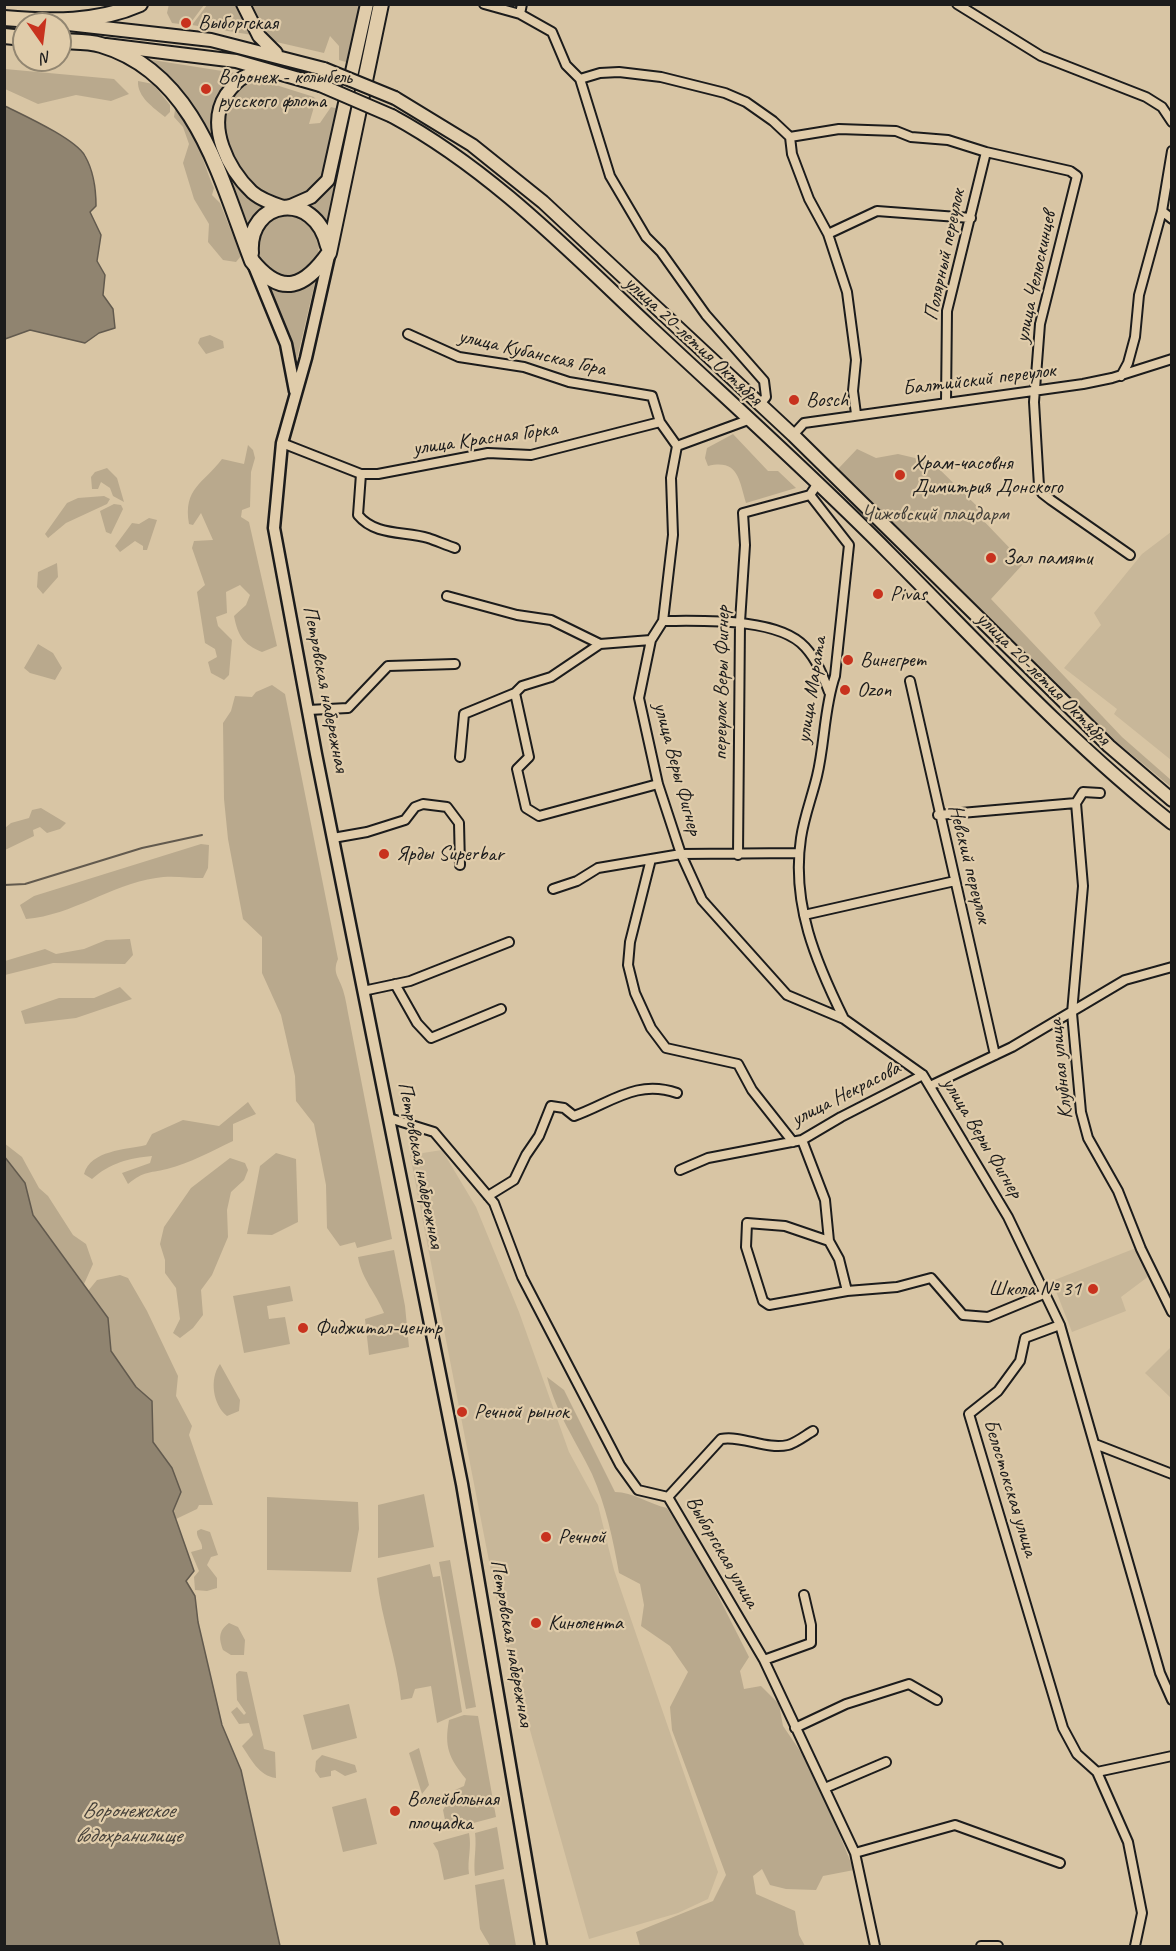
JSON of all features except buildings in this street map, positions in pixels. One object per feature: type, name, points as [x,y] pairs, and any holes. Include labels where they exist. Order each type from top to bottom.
[{"type":"highway","points":[[72,20],[111,14],[140,4]]},
{"type":"highway","name":"Петровская набережная","points":[[329,253],[381,4]]},
{"type":"highway","points":[[72,42],[98,44],[142,63],[182,101],[209,152],[252,261],[274,280],[293,283],[311,276],[329,253],[324,231],[318,221],[301,209],[286,207],[270,212],[255,228],[251,238],[252,261]]},
{"type":"main road","points":[[243,4],[259,36],[280,56]]},
{"type":"main road","points":[[279,73],[254,74],[237,81],[219,110],[217,128],[225,152],[250,189],[267,201],[286,207],[311,197],[328,180],[367,4]]},
{"type":"main road","name":"улица 20-летия Октября","points":[[72,24],[188,36],[280,56],[324,69],[394,98],[472,145],[512,176],[760,404],[1036,676],[1109,746],[1172,800]]},
{"type":"main road","name":"улица 20-летия Октября","points":[[98,44],[210,57],[320,85],[392,116],[425,134],[462,159],[532,215],[748,420],[818,483],[1095,759],[1172,823]]},
{"type":"main road","name":"Петровская набережная","points":[[329,253],[282,443],[274,528],[363,991],[462,1484],[542,1947]]},
{"type":"main road","name":"Петровская набережная","points":[[252,261],[286,344],[295,394]]},
{"type":"street","name":"улица 20-летия Октября","points":[[484,4],[520,14],[552,32],[566,64],[580,79],[610,176],[646,237],[661,252],[706,315],[764,381],[766,397],[760,404]]},
{"type":"street","points":[[520,14],[522,4]]},
{"type":"street","points":[[957,4],[1041,56],[1146,97],[1162,107],[1172,122]]},
{"type":"street","points":[[580,79],[600,73],[619,72],[662,77],[725,93],[755,108],[790,137],[792,154],[809,199],[828,234],[847,292],[856,360],[853,391],[856,414]]},
{"type":"street","points":[[790,137],[839,129],[896,131],[911,137],[948,140],[986,152]]},
{"type":"street","points":[[1121,376],[1128,363],[1135,337],[1139,295],[1162,211],[1172,151]]},
{"type":"street","name":"улица Челюскинцев","points":[[986,152],[1070,171],[1077,176],[1040,324],[1034,402],[1039,486],[1042,494],[1130,555]]},
{"type":"street","name":"Полярный переулок","points":[[946,402],[947,311],[986,152]]},
{"type":"street","points":[[828,234],[877,211],[971,218]]},
{"type":"street","points":[[1162,211],[1172,219]]},
{"type":"street","name":"улица Кубанская Гора","points":[[408,334],[459,357],[524,367],[569,382],[652,396],[660,422]]},
{"type":"street","name":"Балтийский переулок","points":[[793,435],[804,423],[856,414],[1036,391],[1121,376],[1172,359]]},
{"type":"street","points":[[660,422],[677,446],[748,420]]},
{"type":"street","name":"улица Красная Горка","points":[[282,443],[361,474],[378,474],[488,453],[531,455],[660,422]]},
{"type":"street","name":"улица Веры Фигнер","points":[[677,446],[671,478],[673,535],[663,621],[651,640],[639,698],[658,784],[681,854],[702,900],[787,994],[844,1019],[923,1075],[1008,1217],[1060,1325],[1160,1673],[1172,1700]]},
{"type":"street","points":[[361,474],[358,515],[365,523],[387,531],[426,537],[455,548]]},
{"type":"street","points":[[810,495],[818,483]]},
{"type":"street","name":"переулок Веры Фигнер","points":[[738,855],[740,622],[745,545],[743,513],[810,495]]},
{"type":"street","name":"улица Марата","points":[[810,495],[849,545],[834,676],[829,692],[817,777],[806,809],[799,853],[804,915],[818,966],[844,1019]]},
{"type":"street","points":[[447,596],[517,615],[551,620],[600,644]]},
{"type":"street","points":[[663,621],[740,622],[792,636],[806,647],[822,671],[829,692]]},
{"type":"street","points":[[460,757],[464,714],[515,693],[522,686],[551,677],[600,644],[651,640]]},
{"type":"street","points":[[308,710],[348,708],[388,666],[455,664]]},
{"type":"street","name":"Невский переулок","points":[[910,681],[938,815],[995,1055]]},
{"type":"street","points":[[515,693],[529,757],[517,769],[526,808],[539,816],[658,784]]},
{"type":"street","points":[[938,815],[1076,803],[1083,792],[1100,793]]},
{"type":"street","name":"Клубная улица","points":[[1076,803],[1083,886],[1072,1013],[1081,1112],[1089,1138],[1118,1191],[1141,1249],[1172,1312]]},
{"type":"street","points":[[333,838],[367,832],[405,820],[415,807],[423,804],[447,807],[459,823],[460,865]]},
{"type":"street","points":[[553,889],[577,881],[598,868],[681,854],[799,853]]},
{"type":"street","points":[[651,859],[630,942],[628,965],[635,993],[651,1028],[666,1048],[738,1064],[752,1090],[793,1142]]},
{"type":"street","points":[[804,915],[955,881]]},
{"type":"street","points":[[363,991],[410,981],[509,942]]},
{"type":"street","name":"улица Некрасова","points":[[930,1086],[995,1055],[1072,1013],[1125,980],[1172,967]]},
{"type":"street","points":[[395,984],[417,1023],[431,1038],[501,1009]]},
{"type":"street","name":"улица Некрасова","points":[[680,1170],[708,1158],[802,1140],[841,1117],[923,1075]]},
{"type":"street","points":[[488,1196],[514,1180],[526,1155],[539,1136],[550,1106],[564,1108],[574,1116],[599,1107],[632,1089],[663,1088],[677,1093]]},
{"type":"street","name":"Выборгская улица","points":[[389,1118],[434,1132],[494,1203],[522,1277],[620,1465],[638,1490],[668,1497],[764,1660],[855,1853],[874,1947]]},
{"type":"street","points":[[802,1140],[825,1200],[829,1241],[839,1259],[847,1291]]},
{"type":"street","points":[[829,1241],[785,1226],[747,1223],[746,1247],[763,1301],[769,1305],[847,1291],[897,1287],[931,1278],[963,1315],[988,1317],[1046,1293]]},
{"type":"street","name":"Белостокская улица","points":[[1060,1325],[1025,1338],[1020,1361],[998,1391],[969,1414],[1063,1728],[1077,1754],[1097,1772]]},
{"type":"street","points":[[668,1497],[721,1439],[788,1445],[813,1431]]},
{"type":"street","points":[[1095,1444],[1172,1474]]},
{"type":"street","points":[[764,1660],[811,1643],[812,1625],[804,1595]]},
{"type":"street","points":[[795,1728],[846,1704],[909,1684],[937,1700]]},
{"type":"street","points":[[1135,1947],[1142,1913],[1128,1842],[1097,1772],[1172,1756]]},
{"type":"street","points":[[825,1788],[886,1762]]},
{"type":"street","points":[[855,1853],[956,1825],[1059,1863]]},
{"type":"street","points":[[981,1947],[998,1946]]},
{"type":"shaded area","points":[[1171,532],[1171,760],[1114,714],[1117,709],[1064,668],[1101,625],[1094,613],[1142,554]]},
{"type":"shaded area","name":"Речной","points":[[442,1150],[476,1207],[519,1312],[569,1452],[598,1505],[614,1570],[718,1872],[708,1899],[678,1913],[589,1939],[504,1638],[410,1155]]},
{"type":"shaded area","name":"Школа № 31","points":[[1136,1248],[1149,1276],[1121,1297],[1126,1311],[1072,1332],[1052,1281]]},
{"type":"shaded area","points":[[1171,1347],[1171,1398],[1145,1373]]},
{"type":"green space","points":[[169,4],[204,5],[192,21],[181,20],[180,24],[172,23],[167,13]]},
{"type":"green space","points":[[207,5],[237,5],[252,35],[192,25]]},
{"type":"green space","points":[[248,5],[362,5],[349,63],[339,60],[339,46],[330,36],[324,53],[272,41],[265,35]]},
{"type":"green space","points":[[372,5],[377,5],[328,232],[303,206],[321,195]]},
{"type":"green space","points":[[146,59],[235,73],[216,104],[212,123],[219,149],[227,162],[264,205],[253,215],[246,229],[195,108],[180,88]]},
{"type":"green space","points":[[5,69],[12,70],[12,72],[114,79],[129,94],[111,101],[76,95],[38,104],[5,89]]},
{"type":"green space","points":[[257,79],[314,97],[316,100],[309,124],[320,123],[331,107],[339,109],[332,158],[325,177],[311,190],[298,197],[278,201],[258,190],[240,170],[227,145],[222,122],[225,107],[238,90]]},
{"type":"green space","points":[[138,81],[153,84],[170,105],[170,112],[165,117],[143,97]]},
{"type":"green space","points":[[175,110],[187,122],[198,144],[214,188],[212,195],[220,203],[241,256],[236,262],[223,260],[208,242],[209,224],[194,199],[183,163],[189,144],[183,127],[174,117]]},
{"type":"green space","points":[[288,214],[300,216],[310,223],[317,233],[319,245],[317,257],[310,267],[300,274],[288,276],[276,274],[266,267],[259,257],[257,245],[259,233],[266,223],[276,216]]},
{"type":"green space","points":[[315,282],[297,359],[270,287],[292,292]]},
{"type":"green space","points":[[210,335],[223,341],[224,348],[206,354],[198,343],[200,338]]},
{"type":"green space","points":[[733,434],[768,471],[778,471],[796,488],[746,503],[736,473],[726,465],[708,466],[705,458],[707,448]]},
{"type":"green space","points":[[248,445],[253,450],[255,458],[251,472],[250,507],[242,510],[241,517],[249,522],[277,646],[262,652],[250,646],[242,638],[234,616],[246,605],[250,595],[240,585],[226,592],[227,613],[216,617],[218,626],[232,640],[229,675],[224,680],[211,673],[208,662],[217,657],[215,649],[205,643],[197,592],[205,585],[192,548],[194,541],[213,540],[201,513],[193,525],[189,524],[189,502],[196,487],[222,459],[244,464]]},
{"type":"green space","name":"Чижовский плацдарм","points":[[857,449],[876,458],[898,454],[932,462],[981,510],[977,514],[1024,563],[991,599],[1122,737],[1171,780],[1171,787],[1108,735],[838,469]]},
{"type":"green space","points":[[107,468],[117,478],[124,502],[113,496],[110,488],[101,482],[98,489],[92,489],[91,477],[95,472]]},
{"type":"green space","points":[[104,496],[110,499],[107,504],[66,523],[48,538],[45,534],[67,503],[78,498]]},
{"type":"green space","points":[[114,504],[121,505],[123,509],[111,534],[106,532],[100,511]]},
{"type":"green space","points":[[149,518],[157,520],[147,550],[143,550],[143,546],[135,541],[120,552],[115,546],[132,523],[139,524]]},
{"type":"green space","points":[[57,563],[58,577],[43,594],[37,587],[38,572]]},
{"type":"green space","points":[[38,644],[53,653],[62,668],[55,680],[30,673],[24,668]]},
{"type":"green space","points":[[272,685],[285,694],[338,959],[336,972],[346,1000],[392,1239],[357,1248],[355,1242],[340,1246],[327,1228],[326,1185],[314,1124],[296,1101],[295,1076],[281,1015],[262,973],[262,937],[243,919],[228,839],[224,799],[223,723],[231,711],[235,696],[252,697],[256,692]]},
{"type":"green space","points":[[41,808],[66,823],[60,829],[47,833],[40,827],[33,830],[34,836],[5,850],[5,828],[11,823],[29,818],[32,810]]},
{"type":"green space","points":[[201,844],[209,845],[208,868],[203,878],[156,878],[123,887],[60,912],[26,919],[20,905],[34,896]]},
{"type":"green space","points":[[130,939],[133,955],[125,964],[53,963],[5,975],[5,961],[45,949],[56,954],[84,949],[106,940]]},
{"type":"green space","points":[[120,987],[132,999],[76,1018],[25,1024],[21,1011],[59,998],[94,998]]},
{"type":"green space","points":[[248,1102],[256,1114],[233,1124],[233,1141],[201,1156],[176,1166],[143,1174],[128,1184],[122,1173],[150,1163],[152,1156],[120,1162],[92,1179],[84,1174],[88,1166],[101,1156],[146,1145],[152,1134],[183,1120],[219,1126]]},
{"type":"green space","points":[[4,1143],[22,1157],[39,1188],[48,1196],[73,1235],[86,1244],[93,1264],[84,1284],[33,1215],[25,1183],[5,1156]]},
{"type":"green space","points":[[276,1153],[296,1159],[298,1222],[272,1235],[247,1234],[260,1166]]},
{"type":"green space","points":[[230,1158],[245,1163],[248,1170],[244,1180],[231,1192],[227,1210],[228,1237],[212,1275],[201,1290],[203,1315],[193,1328],[180,1338],[173,1333],[180,1319],[176,1288],[165,1273],[165,1260],[160,1244],[164,1227],[191,1188]]},
{"type":"green space","points":[[394,1250],[405,1306],[409,1347],[369,1355],[365,1319],[384,1313],[366,1280],[358,1257]]},
{"type":"green space","points":[[120,1275],[128,1278],[147,1311],[178,1376],[176,1396],[192,1426],[189,1435],[213,1505],[199,1505],[197,1509],[176,1519],[173,1511],[172,1468],[153,1442],[152,1401],[136,1387],[111,1351],[108,1318],[88,1291],[97,1280]]},
{"type":"green space","points":[[290,1286],[293,1301],[267,1306],[269,1319],[285,1317],[290,1344],[244,1353],[233,1296]]},
{"type":"green space","points":[[220,1364],[240,1400],[239,1411],[227,1416],[218,1405],[214,1392],[214,1377]]},
{"type":"green space","points":[[547,1377],[564,1390],[615,1492],[628,1494],[667,1508],[700,1560],[749,1657],[740,1671],[744,1689],[761,1686],[779,1704],[783,1726],[803,1755],[821,1790],[854,1870],[823,1876],[816,1890],[786,1889],[770,1885],[762,1869],[753,1876],[756,1894],[795,1911],[799,1935],[805,1946],[640,1946],[636,1932],[713,1901],[726,1875],[672,1730],[670,1707],[688,1672],[670,1646],[641,1626],[644,1605],[640,1584],[619,1573],[597,1486],[561,1415]]},
{"type":"green space","points":[[424,1494],[434,1547],[378,1558],[378,1505]]},
{"type":"green space","points":[[267,1497],[358,1502],[359,1529],[351,1572],[267,1570]]},
{"type":"green space","points":[[201,1529],[210,1532],[218,1555],[211,1557],[207,1565],[217,1578],[217,1588],[207,1591],[195,1590],[194,1577],[199,1571],[191,1552],[202,1549],[197,1533]]},
{"type":"green space","points":[[450,1560],[476,1707],[466,1709],[439,1562]]},
{"type":"green space","points":[[430,1564],[433,1577],[440,1576],[462,1712],[437,1723],[431,1686],[415,1689],[412,1698],[401,1700],[377,1578]]},
{"type":"green space","points":[[229,1623],[238,1627],[245,1640],[244,1655],[231,1655],[223,1650],[220,1635]]},
{"type":"green space","points":[[239,1671],[247,1672],[264,1749],[275,1752],[276,1778],[260,1770],[242,1746],[253,1735],[249,1723],[239,1724],[231,1712],[237,1707],[244,1715],[246,1713],[237,1700],[236,1674]]},
{"type":"green space","points":[[349,1704],[357,1738],[312,1750],[303,1715]]},
{"type":"green space","points":[[464,1715],[478,1716],[496,1817],[447,1830],[443,1810],[455,1790],[464,1786],[466,1779],[455,1765],[449,1752],[447,1738],[449,1720]]},
{"type":"green space","points":[[419,1748],[429,1785],[422,1794],[409,1753]]},
{"type":"green space","points":[[322,1755],[355,1765],[357,1772],[345,1776],[335,1770],[331,1771],[331,1776],[320,1778],[315,1771],[316,1761]]},
{"type":"green space","points":[[366,1798],[377,1844],[343,1852],[332,1807]]},
{"type":"green space","points":[[497,1827],[504,1869],[475,1876],[475,1833]]},
{"type":"green space","points":[[469,1833],[469,1874],[444,1880],[438,1851],[433,1843]]},
{"type":"green space","points":[[504,1879],[516,1946],[490,1946],[480,1929],[475,1885]]},
{"type":"water","points":[[5,106],[71,142],[80,149],[90,167],[95,187],[96,206],[90,212],[101,235],[97,261],[105,275],[103,295],[113,309],[115,328],[99,333],[85,343],[30,330],[5,339]]},
{"type":"water","name":"Воронежское водохранилище","points":[[4,1156],[25,1183],[33,1215],[108,1318],[111,1351],[136,1387],[152,1401],[153,1442],[172,1468],[181,1492],[173,1511],[194,1571],[186,1581],[195,1596],[198,1622],[222,1725],[241,1770],[280,1946],[5,1946]]},
{"type":"waterway","points":[[4,885],[25,884],[142,848],[202,835]]},
{"type":"place","name":"Выборгская","points":[[186,23]]},
{"type":"place","name":"Воронеж - колыбель русского флота","points":[[206,89]]},
{"type":"place","name":"Bosch","points":[[794,400]]},
{"type":"place","name":"Храм-часовня Димитрия Донского","points":[[900,475]]},
{"type":"place","name":"Зал памяти","points":[[991,558]]},
{"type":"place","name":"Pivas","points":[[878,594]]},
{"type":"place","name":"Винегрет","points":[[848,660]]},
{"type":"place","name":"Ozon","points":[[845,690]]},
{"type":"place","name":"Ярды Superbar","points":[[384,854]]},
{"type":"place","name":"Школа № 31","points":[[1093,1289]]},
{"type":"place","name":"Фиджитал-центр","points":[[303,1328]]},
{"type":"place","name":"Речной рынок","points":[[462,1412]]},
{"type":"place","name":"Речной","points":[[546,1537]]},
{"type":"place","name":"Кинолента","points":[[536,1623]]},
{"type":"place","name":"Волейбольная площадка","points":[[395,1811]]}]
